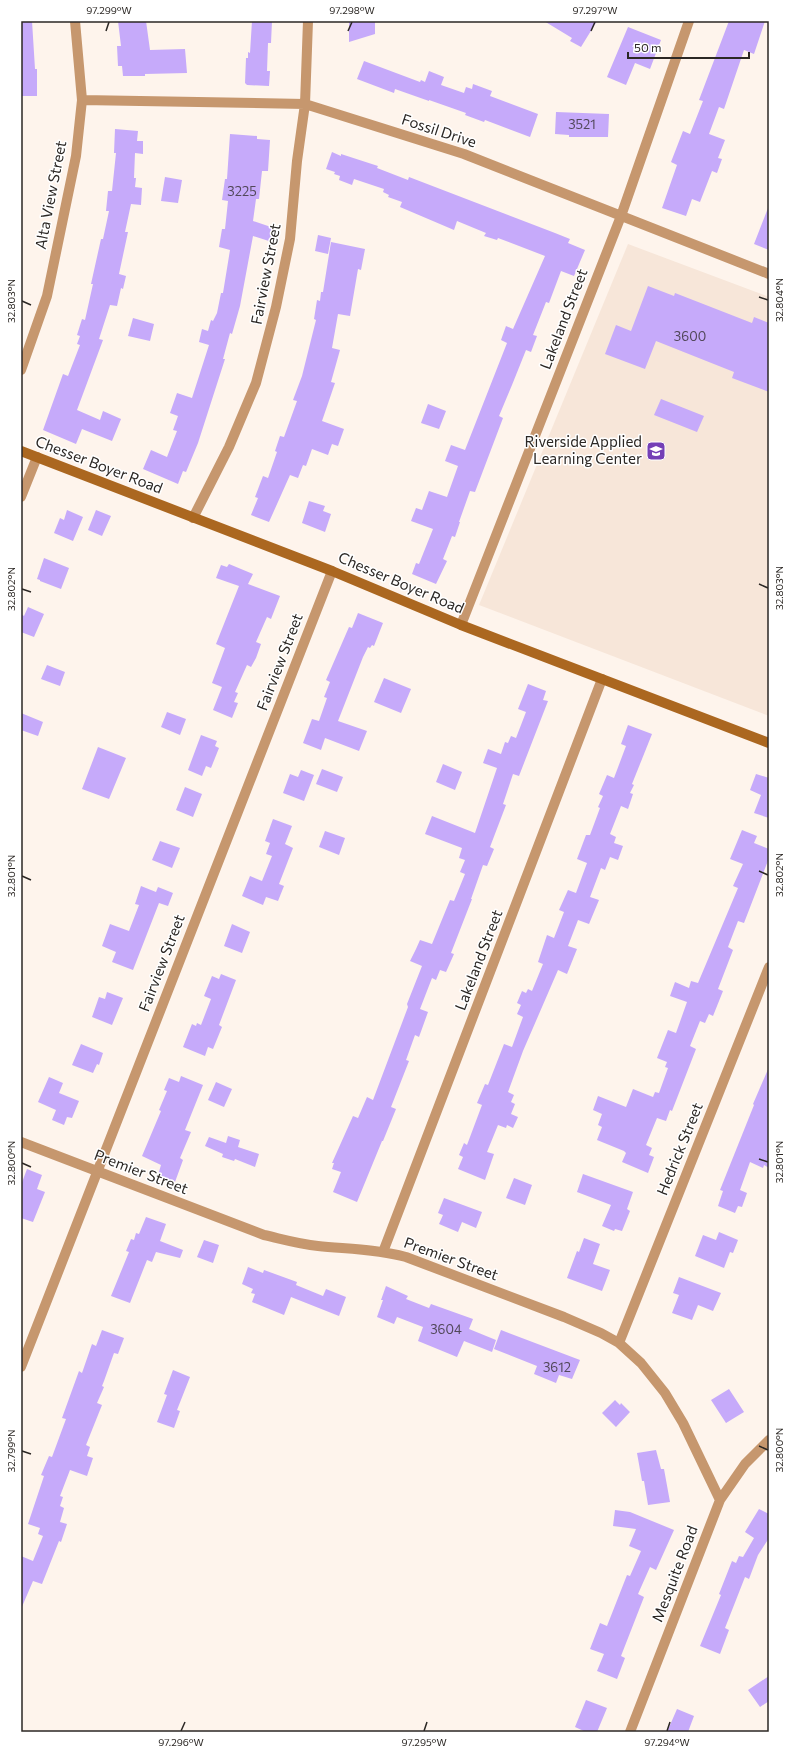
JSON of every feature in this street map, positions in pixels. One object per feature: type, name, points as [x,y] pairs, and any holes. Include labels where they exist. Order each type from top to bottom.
[{"type":"street","name":"Alta View Street","points":[[21,370],[47,296],[76,156],[82,100],[75,21]]},
{"type":"street","name":"Fairview Street","points":[[193,518],[229,447],[256,383],[270,330],[290,239],[297,161],[305,104],[308,21]]},
{"type":"street","name":"Lakeland Street","points":[[461,625],[621,216],[689,21]]},
{"type":"street","name":"Fossil Drive","points":[[82,100],[305,104],[464,154],[769,274]]},
{"type":"street","name":"Chesser Boyer Road","points":[[21,451],[332,571],[461,625],[769,744]]},
{"type":"street","points":[[21,498],[36,457]]},
{"type":"street","name":"Fairview Street","points":[[21,1367],[332,571]]},
{"type":"street","name":"Lakeland Street","points":[[383,1252],[602,679]]},
{"type":"street","name":"Hedrick Street","points":[[619,1343],[769,967]]},
{"type":"street","name":"Premier Street","points":[[21,1142],[96,1172],[264,1235],[291,1242],[316,1246],[383,1252],[406,1257],[564,1316],[619,1343],[641,1363],[669,1398],[683,1423],[720,1500]]},
{"type":"street","name":"Mesquite Road","points":[[630,1732],[720,1500],[744,1464],[769,1440]]},
{"type":"shaded area","name":"Riverside Applied Learning Center","points":[[628,244],[769,297],[769,716],[479,605]]},
{"type":"building","points":[[21,21],[32,21],[35,69],[37,69],[37,96],[21,96]]},
{"type":"building","points":[[118,21],[146,21],[150,50],[185,49],[187,73],[123,76],[122,66],[118,66],[117,46],[121,46]]},
{"type":"building","points":[[252,21],[272,21],[271,43],[268,43],[267,71],[270,71],[269,86],[247,85],[245,83],[246,58],[248,58],[248,52],[250,53]]},
{"type":"building","points":[[349,21],[375,21],[375,34],[349,42]]},
{"type":"building","points":[[544,21],[597,21],[581,47],[570,41],[572,38]]},
{"type":"building","points":[[729,21],[765,21],[754,54],[744,50],[724,109],[719,107],[709,134],[725,140],[718,158],[722,159],[717,173],[712,171],[700,202],[692,199],[686,216],[662,208],[677,165],[671,162],[683,131],[690,134],[703,101],[699,100]]},
{"type":"building","points":[[628,27],[661,40],[650,69],[635,63],[626,85],[607,77]]},
{"type":"building","points":[[364,61],[420,82],[421,80],[425,82],[429,71],[444,77],[441,85],[464,93],[466,87],[472,89],[473,84],[492,91],[490,96],[538,114],[530,137],[485,120],[484,122],[465,115],[466,113],[429,100],[395,89],[394,93],[357,79]]},
{"type":"building","points":[[556,112],[609,114],[608,137],[569,137],[569,135],[555,134]]},
{"type":"building","points":[[115,129],[138,131],[137,141],[143,141],[143,154],[135,153],[134,178],[136,178],[135,187],[142,188],[141,205],[131,204],[125,232],[128,232],[119,274],[126,276],[123,289],[121,288],[117,306],[110,305],[99,339],[103,340],[77,410],[100,420],[103,411],[121,419],[112,441],[82,429],[76,444],[43,430],[63,374],[68,376],[80,345],[77,344],[80,336],[77,335],[82,319],[85,320],[93,284],[91,284],[109,211],[106,211],[108,191],[112,191],[116,153],[114,153]]},
{"type":"building","points":[[230,134],[257,136],[257,139],[270,140],[268,171],[262,171],[259,199],[256,199],[253,221],[274,228],[272,242],[253,236],[240,306],[232,334],[230,333],[223,359],[225,359],[198,443],[186,472],[183,471],[178,484],[143,469],[151,450],[167,457],[177,431],[173,430],[178,416],[170,413],[177,393],[192,398],[209,345],[199,342],[202,329],[208,331],[211,320],[213,321],[217,313],[221,293],[223,293],[230,250],[219,247],[222,229],[225,229],[228,201],[222,200],[225,179],[227,179]]},
{"type":"building","points":[[332,152],[341,156],[341,154],[378,166],[377,168],[408,180],[409,177],[555,233],[570,239],[568,243],[585,250],[574,276],[561,271],[549,303],[546,302],[533,335],[537,336],[531,352],[526,350],[499,416],[503,418],[475,492],[470,491],[455,537],[452,536],[443,559],[447,561],[436,584],[412,574],[416,563],[419,564],[433,529],[411,521],[416,508],[422,510],[429,491],[447,497],[458,466],[445,461],[451,445],[465,450],[507,343],[501,340],[506,326],[513,329],[545,256],[498,238],[497,240],[484,236],[486,233],[457,221],[454,230],[400,207],[402,202],[388,197],[389,195],[383,192],[384,189],[354,179],[352,185],[339,180],[340,176],[334,174],[335,172],[326,169]]},
{"type":"building","points":[[165,177],[182,180],[178,203],[161,201]]},
{"type":"building","points":[[769,208],[769,250],[754,244]]},
{"type":"building","points":[[318,235],[331,238],[328,254],[315,251]]},
{"type":"building","points":[[331,242],[365,249],[361,270],[358,269],[350,316],[338,314],[332,348],[340,350],[331,382],[335,383],[322,421],[344,429],[338,446],[332,444],[328,455],[312,449],[306,466],[303,465],[298,478],[290,475],[269,522],[251,515],[258,498],[255,497],[263,476],[268,478],[277,452],[275,451],[280,436],[284,437],[297,401],[293,400],[302,376],[316,320],[314,319],[317,300],[320,301],[321,292],[323,292]]},
{"type":"building","points":[[648,286],[674,296],[675,293],[752,323],[754,317],[769,323],[769,392],[732,378],[734,372],[656,341],[645,369],[605,354],[616,325],[631,331]]},
{"type":"building","points":[[133,318],[154,324],[150,341],[128,336]]},
{"type":"building","points":[[661,399],[704,416],[697,432],[654,415]]},
{"type":"building","points":[[428,404],[446,411],[439,429],[421,423]]},
{"type":"building","points":[[309,501],[325,506],[323,511],[331,514],[325,532],[302,523]]},
{"type":"building","points":[[67,510],[83,517],[73,541],[54,533],[60,518],[64,520]]},
{"type":"building","points":[[96,510],[111,516],[102,536],[88,530]]},
{"type":"building","points":[[44,558],[69,568],[61,589],[37,579]]},
{"type":"building","points":[[229,564],[253,574],[248,584],[280,596],[271,619],[267,617],[256,642],[261,644],[256,658],[251,667],[247,665],[235,692],[238,693],[234,702],[238,703],[232,718],[213,710],[222,687],[212,683],[225,648],[216,644],[239,586],[216,578],[221,565],[227,567]]},
{"type":"building","points":[[28,607],[44,614],[34,637],[21,632],[21,614],[24,616]]},
{"type":"building","points":[[358,613],[383,623],[374,646],[372,645],[370,648],[368,647],[363,657],[338,721],[367,731],[359,751],[325,738],[321,750],[303,743],[312,719],[319,721],[327,698],[324,697],[330,682],[326,680],[349,627],[352,628]]},
{"type":"building","points":[[47,665],[65,672],[60,686],[41,679]]},
{"type":"building","points":[[384,678],[411,689],[401,713],[374,702]]},
{"type":"building","points":[[528,684],[546,691],[543,700],[548,701],[519,776],[513,774],[503,804],[506,805],[490,847],[494,849],[487,866],[483,865],[472,899],[451,953],[454,954],[446,972],[440,970],[436,980],[432,978],[420,1009],[428,1012],[419,1037],[415,1035],[406,1060],[409,1061],[391,1107],[396,1109],[357,1202],[333,1192],[341,1172],[332,1169],[334,1163],[332,1163],[353,1116],[358,1118],[367,1097],[373,1100],[422,966],[410,961],[420,940],[432,944],[450,900],[454,901],[465,874],[460,872],[465,860],[459,858],[462,848],[425,834],[432,816],[475,833],[497,768],[483,763],[488,749],[501,754],[505,742],[508,743],[511,736],[516,738],[526,712],[518,709]]},
{"type":"building","points":[[167,712],[186,719],[180,735],[161,727]]},
{"type":"building","points":[[21,713],[43,722],[38,736],[21,730]]},
{"type":"building","points":[[628,725],[652,734],[632,784],[634,785],[630,793],[633,794],[628,809],[621,806],[610,834],[616,837],[614,843],[623,846],[618,860],[610,857],[605,870],[601,868],[590,897],[599,900],[589,924],[578,920],[568,946],[577,949],[567,974],[558,970],[523,1051],[508,1092],[514,1095],[511,1102],[515,1104],[511,1114],[518,1117],[513,1128],[507,1125],[506,1128],[498,1125],[487,1152],[494,1154],[485,1180],[458,1169],[463,1157],[459,1155],[464,1143],[467,1145],[482,1105],[477,1103],[485,1084],[488,1085],[504,1044],[512,1047],[523,1017],[517,1014],[521,1005],[517,1003],[522,991],[526,993],[528,989],[532,991],[543,964],[538,962],[547,935],[554,938],[564,912],[559,910],[568,890],[576,893],[587,863],[577,859],[586,835],[590,835],[600,808],[598,807],[603,796],[599,794],[607,775],[614,778],[626,746],[621,744]]},
{"type":"building","points":[[201,735],[217,741],[215,746],[219,748],[211,768],[206,766],[202,776],[188,770]]},
{"type":"building","points":[[98,747],[126,758],[109,799],[82,789]]},
{"type":"building","points":[[443,764],[462,772],[455,790],[436,782]]},
{"type":"building","points":[[322,769],[343,777],[337,792],[316,784]]},
{"type":"building","points":[[301,770],[314,775],[304,801],[283,793],[290,774],[298,777]]},
{"type":"building","points":[[756,774],[769,778],[769,818],[754,813],[761,795],[750,790]]},
{"type":"building","points":[[185,787],[202,794],[193,817],[176,810]]},
{"type":"building","points":[[273,819],[292,826],[285,844],[293,848],[279,884],[284,886],[278,901],[266,897],[263,905],[242,896],[250,876],[262,881],[272,856],[266,854],[270,843],[265,841]]},
{"type":"building","points":[[742,830],[757,836],[754,843],[769,849],[769,858],[744,923],[738,921],[728,947],[733,950],[718,989],[723,991],[713,1016],[709,1014],[705,1023],[700,1021],[690,1046],[696,1049],[672,1111],[670,1110],[666,1121],[657,1118],[646,1145],[652,1148],[649,1155],[654,1157],[648,1173],[622,1162],[626,1153],[624,1151],[597,1140],[602,1127],[598,1125],[602,1114],[593,1110],[598,1096],[626,1107],[633,1089],[653,1097],[655,1092],[659,1093],[668,1068],[665,1067],[667,1062],[657,1058],[668,1030],[676,1033],[687,1002],[670,996],[675,982],[689,988],[691,981],[698,983],[738,888],[733,886],[743,864],[730,859]]},
{"type":"building","points":[[325,831],[345,838],[339,855],[319,847]]},
{"type":"building","points":[[160,841],[180,848],[172,868],[152,860]]},
{"type":"building","points":[[141,886],[156,892],[158,887],[173,893],[168,906],[159,903],[133,970],[112,962],[116,952],[102,946],[110,924],[129,931],[139,905],[135,904]]},
{"type":"building","points":[[232,924],[250,932],[242,953],[224,946]]},
{"type":"building","points":[[221,974],[236,980],[219,1025],[222,1027],[213,1049],[208,1047],[205,1056],[183,1047],[192,1024],[196,1026],[197,1023],[201,1025],[211,999],[204,996],[212,976],[219,979]]},
{"type":"building","points":[[107,992],[123,998],[112,1025],[92,1017],[99,997],[105,999]]},
{"type":"building","points":[[81,1044],[103,1053],[99,1065],[97,1064],[93,1073],[72,1065]]},
{"type":"building","points":[[769,1067],[769,1168],[764,1165],[763,1168],[750,1162],[740,1190],[747,1193],[742,1207],[738,1206],[735,1213],[718,1206],[723,1191],[720,1190]]},
{"type":"building","points":[[181,1076],[203,1085],[185,1130],[191,1132],[180,1158],[183,1160],[175,1182],[158,1175],[161,1165],[142,1156],[161,1111],[159,1110],[167,1091],[164,1090],[169,1078],[179,1082]]},
{"type":"building","points":[[49,1077],[63,1083],[59,1093],[79,1101],[72,1118],[67,1117],[64,1125],[52,1120],[56,1110],[38,1102]]},
{"type":"building","points":[[216,1082],[232,1089],[224,1107],[208,1100]]},
{"type":"building","points":[[228,1136],[240,1140],[238,1147],[259,1154],[255,1167],[235,1159],[234,1161],[222,1157],[223,1154],[205,1146],[209,1137],[226,1143]]},
{"type":"building","points":[[27,1169],[42,1175],[37,1189],[45,1192],[33,1222],[21,1218],[21,1185]]},
{"type":"building","points":[[583,1174],[633,1192],[627,1209],[630,1211],[622,1231],[615,1229],[614,1231],[602,1226],[611,1205],[577,1192]]},
{"type":"building","points":[[514,1178],[532,1185],[525,1205],[506,1198]]},
{"type":"building","points":[[444,1198],[482,1212],[476,1228],[462,1222],[458,1232],[439,1224],[443,1215],[438,1213]]},
{"type":"building","points":[[146,1217],[166,1224],[160,1241],[183,1250],[180,1258],[156,1252],[152,1262],[147,1260],[130,1303],[111,1296],[129,1252],[126,1251],[131,1239],[134,1240],[136,1233],[139,1234]]},
{"type":"building","points":[[719,1232],[738,1240],[733,1253],[730,1252],[724,1268],[695,1256],[703,1235],[716,1240]]},
{"type":"building","points":[[584,1238],[600,1244],[593,1264],[610,1270],[602,1291],[567,1278],[577,1251],[579,1252]]},
{"type":"building","points":[[204,1240],[219,1245],[213,1263],[197,1257]]},
{"type":"building","points":[[248,1267],[263,1273],[264,1270],[297,1282],[296,1285],[323,1296],[326,1289],[346,1297],[339,1316],[291,1297],[284,1315],[252,1302],[255,1294],[251,1293],[253,1289],[242,1284]]},
{"type":"building","points":[[679,1277],[721,1293],[713,1311],[698,1305],[692,1320],[672,1313],[679,1295],[673,1293]]},
{"type":"building","points":[[386,1286],[408,1296],[406,1299],[429,1308],[431,1304],[473,1319],[469,1329],[496,1340],[492,1352],[464,1341],[457,1357],[418,1341],[423,1327],[397,1317],[394,1324],[377,1317]]},
{"type":"building","points":[[102,1330],[124,1338],[118,1354],[114,1353],[102,1386],[104,1387],[97,1403],[102,1405],[86,1445],[90,1447],[87,1456],[93,1458],[87,1476],[70,1470],[60,1496],[63,1497],[60,1506],[64,1508],[60,1522],[67,1524],[61,1542],[59,1541],[42,1584],[33,1581],[21,1609],[21,1556],[33,1561],[43,1536],[38,1534],[40,1528],[28,1524],[44,1476],[41,1475],[49,1456],[52,1457],[66,1419],[62,1418],[79,1371],[82,1373],[92,1344],[96,1346]]},
{"type":"building","points":[[501,1330],[580,1360],[572,1379],[559,1375],[556,1383],[534,1374],[537,1366],[494,1349]]},
{"type":"building","points":[[173,1370],[190,1377],[177,1410],[180,1411],[174,1428],[157,1422],[167,1395],[164,1394]]},
{"type":"building","points":[[729,1389],[744,1412],[726,1423],[711,1400]]},
{"type":"building","points":[[615,1400],[620,1405],[621,1403],[630,1412],[616,1427],[602,1413]]},
{"type":"building","points":[[656,1450],[661,1469],[664,1469],[670,1502],[648,1505],[637,1453]]},
{"type":"building","points":[[759,1509],[769,1514],[769,1538],[758,1555],[749,1579],[745,1577],[725,1628],[729,1630],[720,1654],[700,1646],[721,1595],[719,1594],[732,1561],[736,1563],[739,1556],[743,1557],[754,1538],[745,1532]]},
{"type":"building","points":[[615,1510],[630,1512],[674,1530],[656,1570],[650,1567],[638,1594],[644,1597],[621,1656],[625,1658],[617,1679],[597,1671],[604,1654],[590,1649],[600,1623],[607,1626],[627,1575],[630,1576],[641,1551],[629,1546],[636,1529],[613,1526]]},
{"type":"building","points":[[769,1676],[769,1701],[760,1707],[748,1690]]},
{"type":"building","points":[[586,1700],[607,1708],[597,1732],[586,1732],[575,1727]]},
{"type":"building","points":[[677,1709],[694,1716],[688,1732],[667,1732]]},
{"type":"place","name":"Riverside Applied Learning Center","points":[[656,451]]}]
